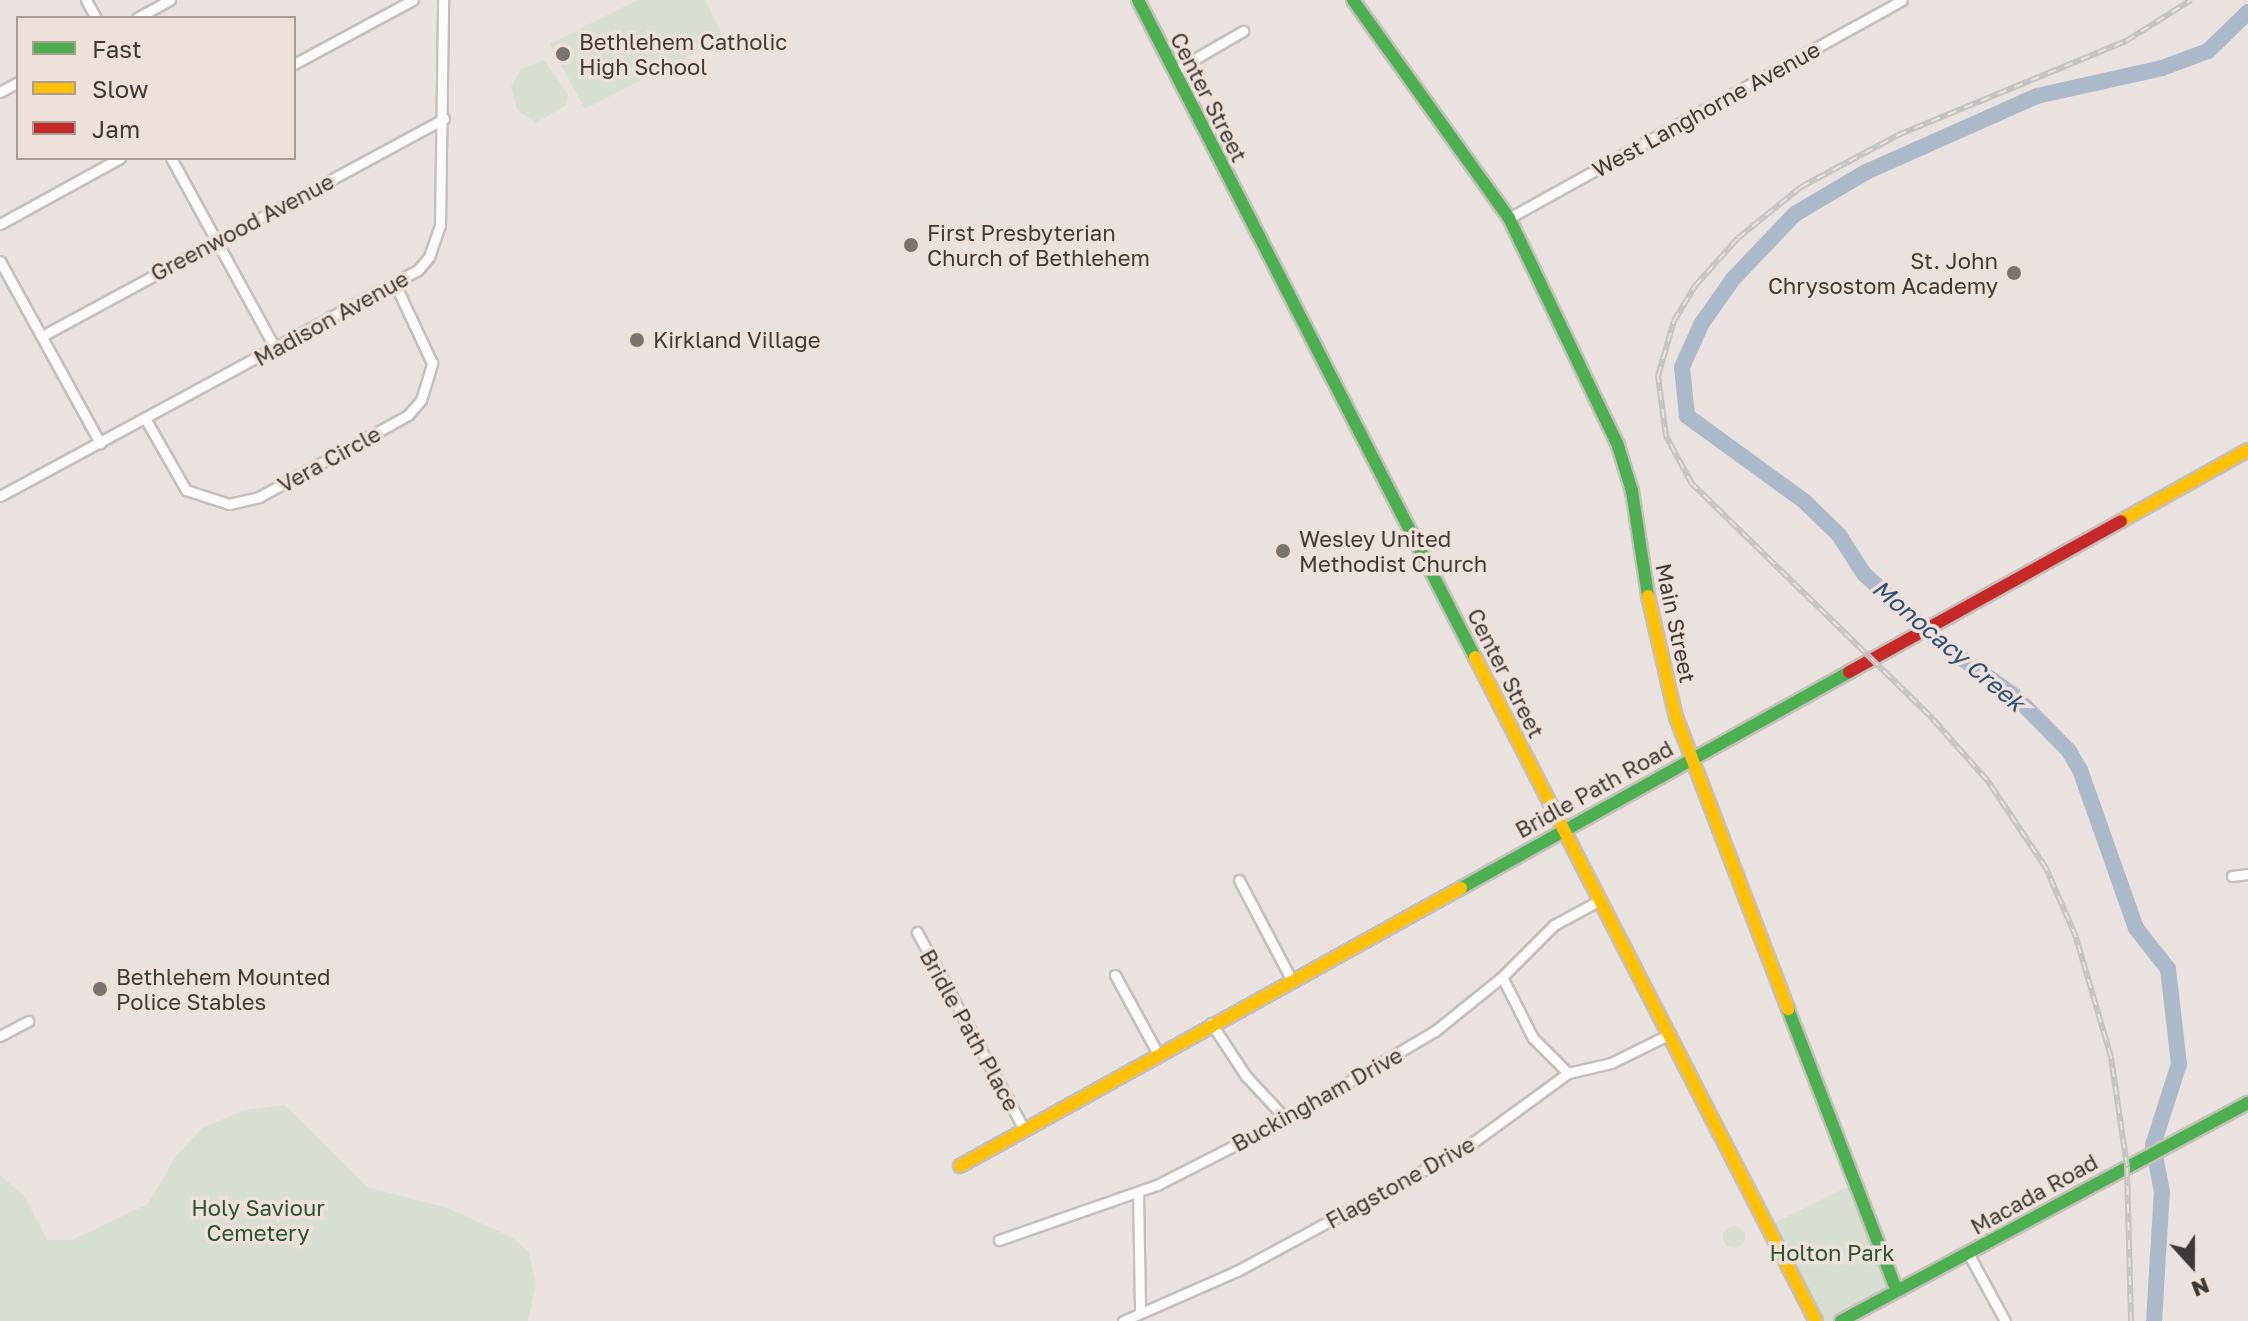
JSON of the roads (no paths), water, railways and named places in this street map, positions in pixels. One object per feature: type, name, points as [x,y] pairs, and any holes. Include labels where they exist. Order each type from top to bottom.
[{"type":"street","points":[[141,16],[170,0]]},
{"type":"street","points":[[296,63],[413,0]]},
{"type":"street","name":"Madison Avenue","points":[[0,496],[146,420],[418,270],[435,244],[444,119],[443,0]]},
{"type":"street","name":"Center Street","points":[[1138,0],[1816,1321]]},
{"type":"street","name":"Main Street","points":[[1353,0],[1509,218],[1623,460],[1654,639],[1690,759],[1896,1289]]},
{"type":"street","name":"West Langhorne Avenue","points":[[1509,218],[1902,0]]},
{"type":"street","points":[[1174,71],[1243,31]]},
{"type":"street","name":"Greenwood Avenue","points":[[42,336],[444,119]]},
{"type":"street","points":[[0,224],[116,160]]},
{"type":"street","points":[[172,160],[275,348]]},
{"type":"street","points":[[0,261],[100,443]]},
{"type":"street","name":"Vera Circle","points":[[146,420],[177,479],[198,497],[243,503],[286,482],[408,415],[421,400],[432,363],[395,284]]},
{"type":"street","name":"Bridle Path Road","points":[[960,1166],[1023,1127],[2248,450]]},
{"type":"street","points":[[2232,876],[2248,874]]},
{"type":"street","points":[[1239,880],[1291,979]]},
{"type":"street","name":"Buckingham Drive","points":[[999,1240],[1138,1192],[1286,1119],[1403,1052],[1502,977],[1554,925],[1600,900]]},
{"type":"street","name":"Bridle Path Place","points":[[917,932],[1023,1127]]},
{"type":"street","points":[[1115,975],[1158,1054]]},
{"type":"street","points":[[1502,977],[1533,1038],[1568,1073]]},
{"type":"street","points":[[0,1036],[28,1021]]},
{"type":"street","points":[[1211,1023],[1252,1084],[1286,1119]]},
{"type":"street","name":"Flagstone Drive","points":[[1123,1321],[1140,1310],[1237,1271],[1468,1146],[1568,1073],[1611,1063],[1670,1034]]},
{"type":"street","name":"Macada Road","points":[[1841,1321],[2248,1103]]},
{"type":"street","points":[[1138,1192],[1140,1310]]},
{"type":"street","points":[[1968,1253],[2005,1321]]},
{"type":"waterway","name":"Monocacy Creek","points":[[2154,1321],[2162,1192],[2153,1145],[2179,1064],[2168,969],[2136,928],[2080,770],[2069,751],[2016,697],[1939,642],[1864,574],[1839,535],[1804,501],[1687,416],[1682,367],[1702,323],[1733,279],[1795,214],[1866,172],[2037,96],[2162,68],[2208,51],[2248,12]]},
{"type":"railway","points":[[2131,1321],[2127,1166],[2111,1057],[2076,937],[2046,868],[1987,780],[1929,715],[1692,484],[1666,436],[1658,376],[1674,321],[1695,286],[1738,238],[1801,187],[1898,135],[2126,41],[2191,0]]},
{"type":"place","name":"Bethlehem Catholic High School","points":[[563,54]]},
{"type":"place","name":"First Presbyterian Church of Bethlehem","points":[[911,245]]},
{"type":"place","name":"St. John Chrysostom Academy","points":[[2014,273]]},
{"type":"place","name":"Kirkland Village","points":[[637,340]]},
{"type":"place","name":"Wesley United Methodist Church","points":[[1283,551]]},
{"type":"place","name":"Bethlehem Mounted Police Stables","points":[[100,989]]},
{"type":"park label","name":"Holy Saviour Cemetery","points":[[258,1220]]},
{"type":"park label","name":"Holton Park","points":[[1832,1253]]}]
